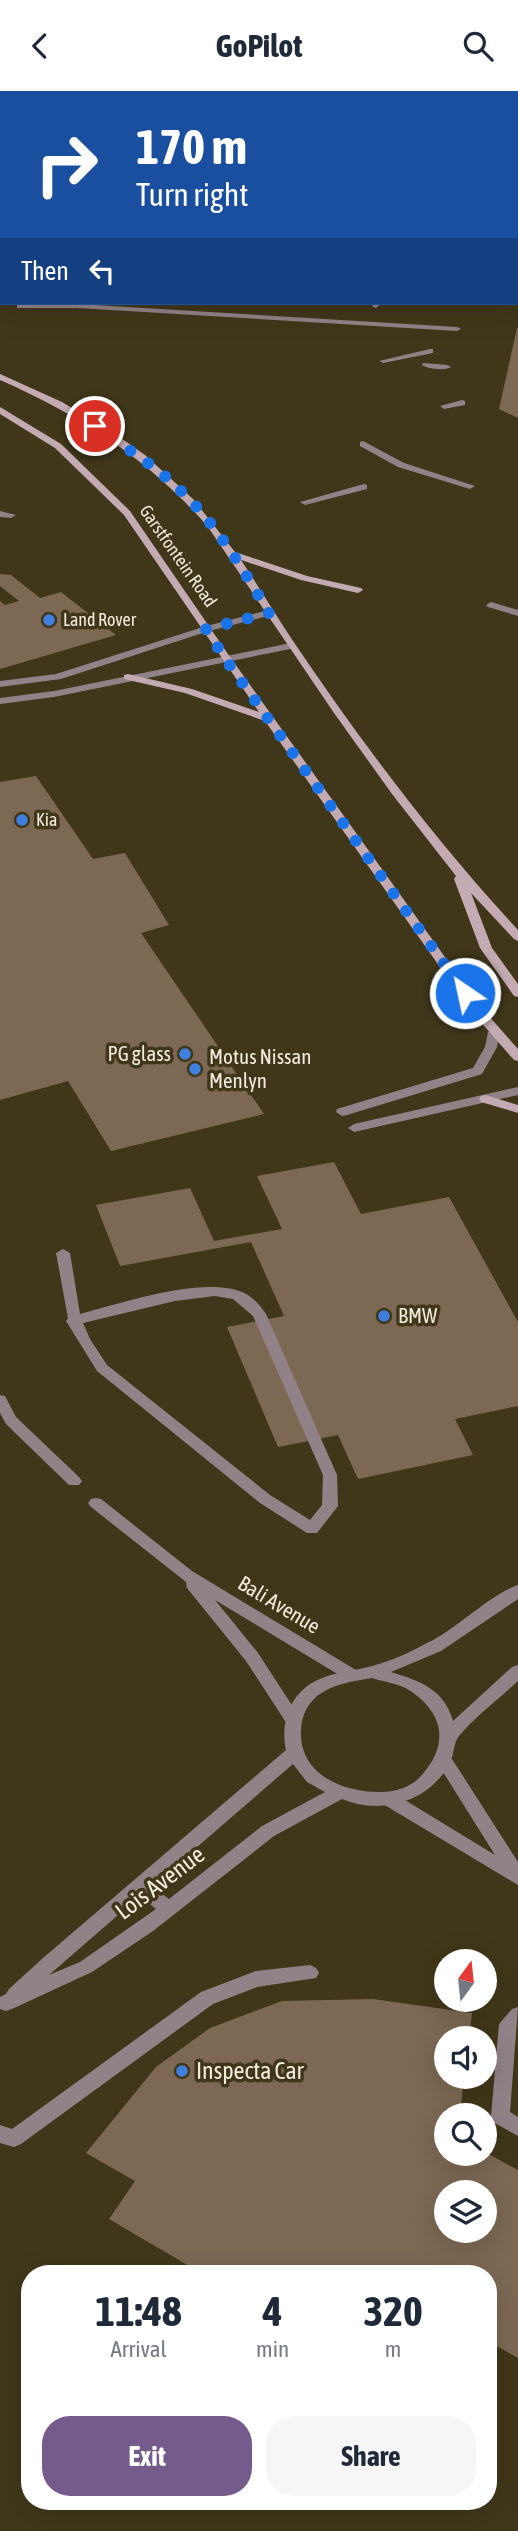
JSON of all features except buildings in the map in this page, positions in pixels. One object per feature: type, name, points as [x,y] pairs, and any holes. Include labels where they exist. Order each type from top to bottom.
[{"type":"main road","name":"Garstfontein Road","points":[[0,377],[66,409],[152,466],[181,491],[233,554],[291,646],[457,871],[518,937]]},
{"type":"main road","name":"Garstfontein Road","points":[[0,410],[58,446],[127,513],[269,720],[494,1032],[518,1058]]},
{"type":"main road","points":[[233,554],[304,578],[358,590]]},
{"type":"main road","points":[[128,677],[188,691],[269,720]]},
{"type":"main road","points":[[457,871],[486,948],[518,993]]},
{"type":"main road","points":[[485,1099],[518,1109]]},
{"type":"street","points":[[20,306],[77,306],[457,329]]},
{"type":"street","points":[[383,361],[430,351]]},
{"type":"street","points":[[426,365],[447,367]]},
{"type":"street","points":[[444,406],[462,403]]},
{"type":"street","points":[[363,444],[400,465],[470,486]]},
{"type":"street","points":[[305,502],[364,487]]},
{"type":"street","points":[[0,514],[11,515]]},
{"type":"street","points":[[491,605],[518,613]]},
{"type":"street","points":[[0,684],[57,677],[206,629],[269,613]]},
{"type":"street","points":[[0,701],[54,694],[291,646]]},
{"type":"street","points":[[342,1112],[478,1071],[491,1047],[494,1032]]},
{"type":"street","points":[[354,1128],[518,1091]]},
{"type":"street","points":[[63,1252],[73,1321],[102,1368],[265,1499],[312,1529],[326,1513],[330,1506],[330,1475],[260,1314],[247,1299],[229,1293],[203,1292],[73,1321]]},
{"type":"street","points":[[0,1400],[5,1422],[74,1481]]},
{"type":"street","name":"Bali Avenue","points":[[96,1503],[214,1600],[350,1674]]},
{"type":"street","points":[[372,1672],[435,1647],[518,1591]]},
{"type":"street","name":"Bali Avenue","points":[[214,1600],[293,1719]]},
{"type":"street","points":[[453,1731],[518,1671]]},
{"type":"street","points":[[372,1672],[395,1675],[434,1696],[446,1713],[453,1731],[453,1747],[446,1764],[433,1780],[413,1793],[389,1799],[363,1800],[338,1793],[317,1781],[303,1768],[291,1736],[293,1719],[300,1704],[330,1680],[350,1674],[372,1672]]},
{"type":"street","name":"Lois Avenue","points":[[3,2005],[63,1950],[141,1887],[295,1752]]},
{"type":"street","points":[[446,1764],[518,1877]]},
{"type":"street","name":"Lois Avenue","points":[[3,2005],[86,1966],[169,1909],[268,1831],[338,1793]]},
{"type":"street","points":[[389,1799],[518,1877]]},
{"type":"street","points":[[141,1887],[169,1909]]},
{"type":"street","points":[[0,2134],[14,2138],[207,1998],[256,1979],[310,1973]]},
{"type":"street","points":[[518,2015],[508,2024],[500,2116],[518,2127]]},
{"type":"place","name":"Land Rover","points":[[49,620]]},
{"type":"place","name":"Kia","points":[[22,820]]},
{"type":"place","name":"PG glass","points":[[185,1054]]},
{"type":"place","name":"Motus Nissan Menlyn","points":[[195,1069]]},
{"type":"place","name":"BMW","points":[[384,1316]]},
{"type":"place","name":"Inspecta Car","points":[[182,2071]]},
{"type":"route","points":[[95,426],[152,466],[181,491],[233,554],[269,613],[206,629],[465,993]]}]
